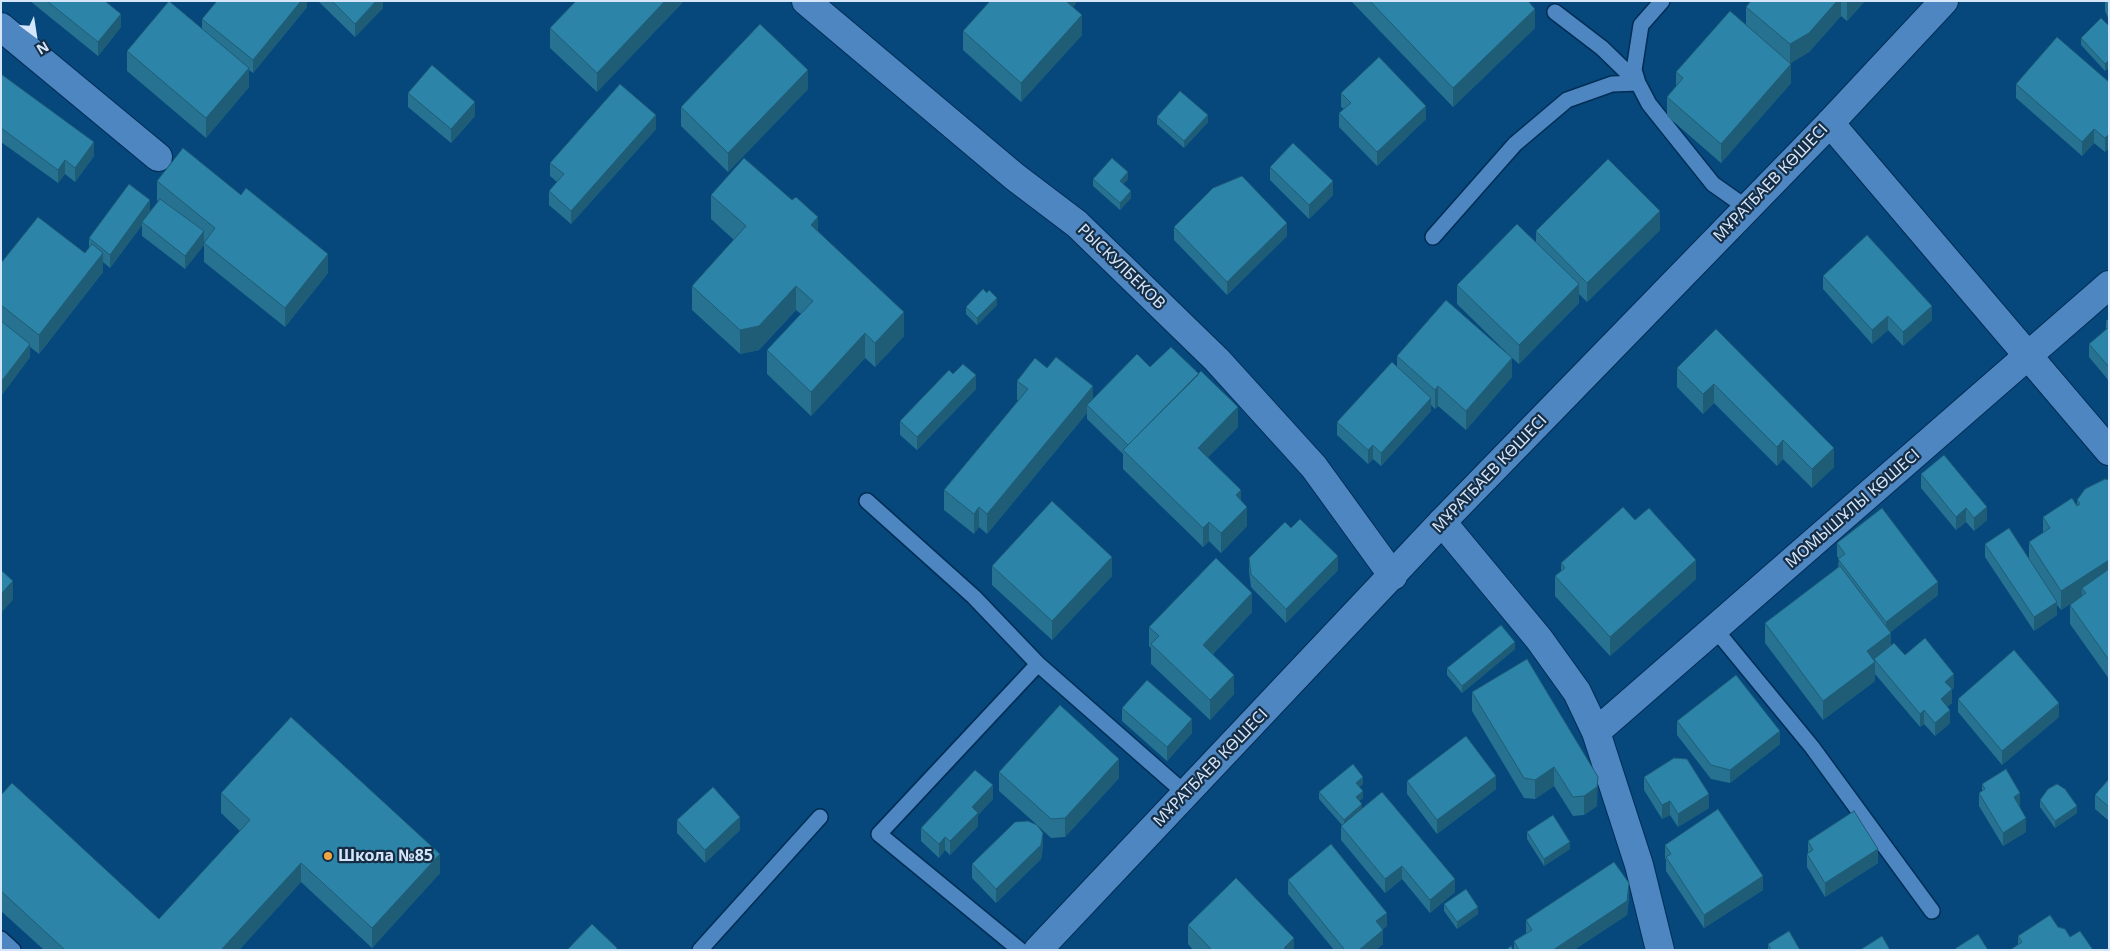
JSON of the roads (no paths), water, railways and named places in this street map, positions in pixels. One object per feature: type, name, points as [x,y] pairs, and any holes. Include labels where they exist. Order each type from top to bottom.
[{"type":"street","name":"РЫСКУЛБЕКОВ","points":[[806,1],[1015,177],[1077,224],[1210,354],[1314,467],[1393,576]]},
{"type":"street","name":"МҰРАТБАЕВ КӨШЕСІ","points":[[1038,950],[1442,522],[1830,123],[1944,1]]},
{"type":"street","points":[[1,27],[158,157]]},
{"type":"street","points":[[1830,123],[2109,451]]},
{"type":"street","name":"МОМЫШҰЛЫ КӨШЕСІ","points":[[1596,732],[2109,285]]},
{"type":"street","points":[[1442,522],[1539,639],[1577,692],[1596,732],[1639,865],[1660,950]]},
{"type":"lane","points":[[1662,1],[1640,25],[1634,70],[1638,83],[1649,104],[1713,184],[1747,208]]},
{"type":"lane","points":[[1555,12],[1602,48],[1638,83]]},
{"type":"lane","points":[[1433,237],[1515,144],[1568,100],[1612,84],[1638,83]]},
{"type":"lane","points":[[867,501],[974,597],[1038,664],[1186,794]]},
{"type":"lane","points":[[1715,629],[1812,747],[1932,911]]},
{"type":"lane","points":[[1020,950],[880,834],[1038,664]]},
{"type":"lane","points":[[700,950],[820,817]]},
{"type":"lane","points":[[1,939],[13,950]]},
{"type":"place","name":"Школа №85","points":[[328,856]]}]
